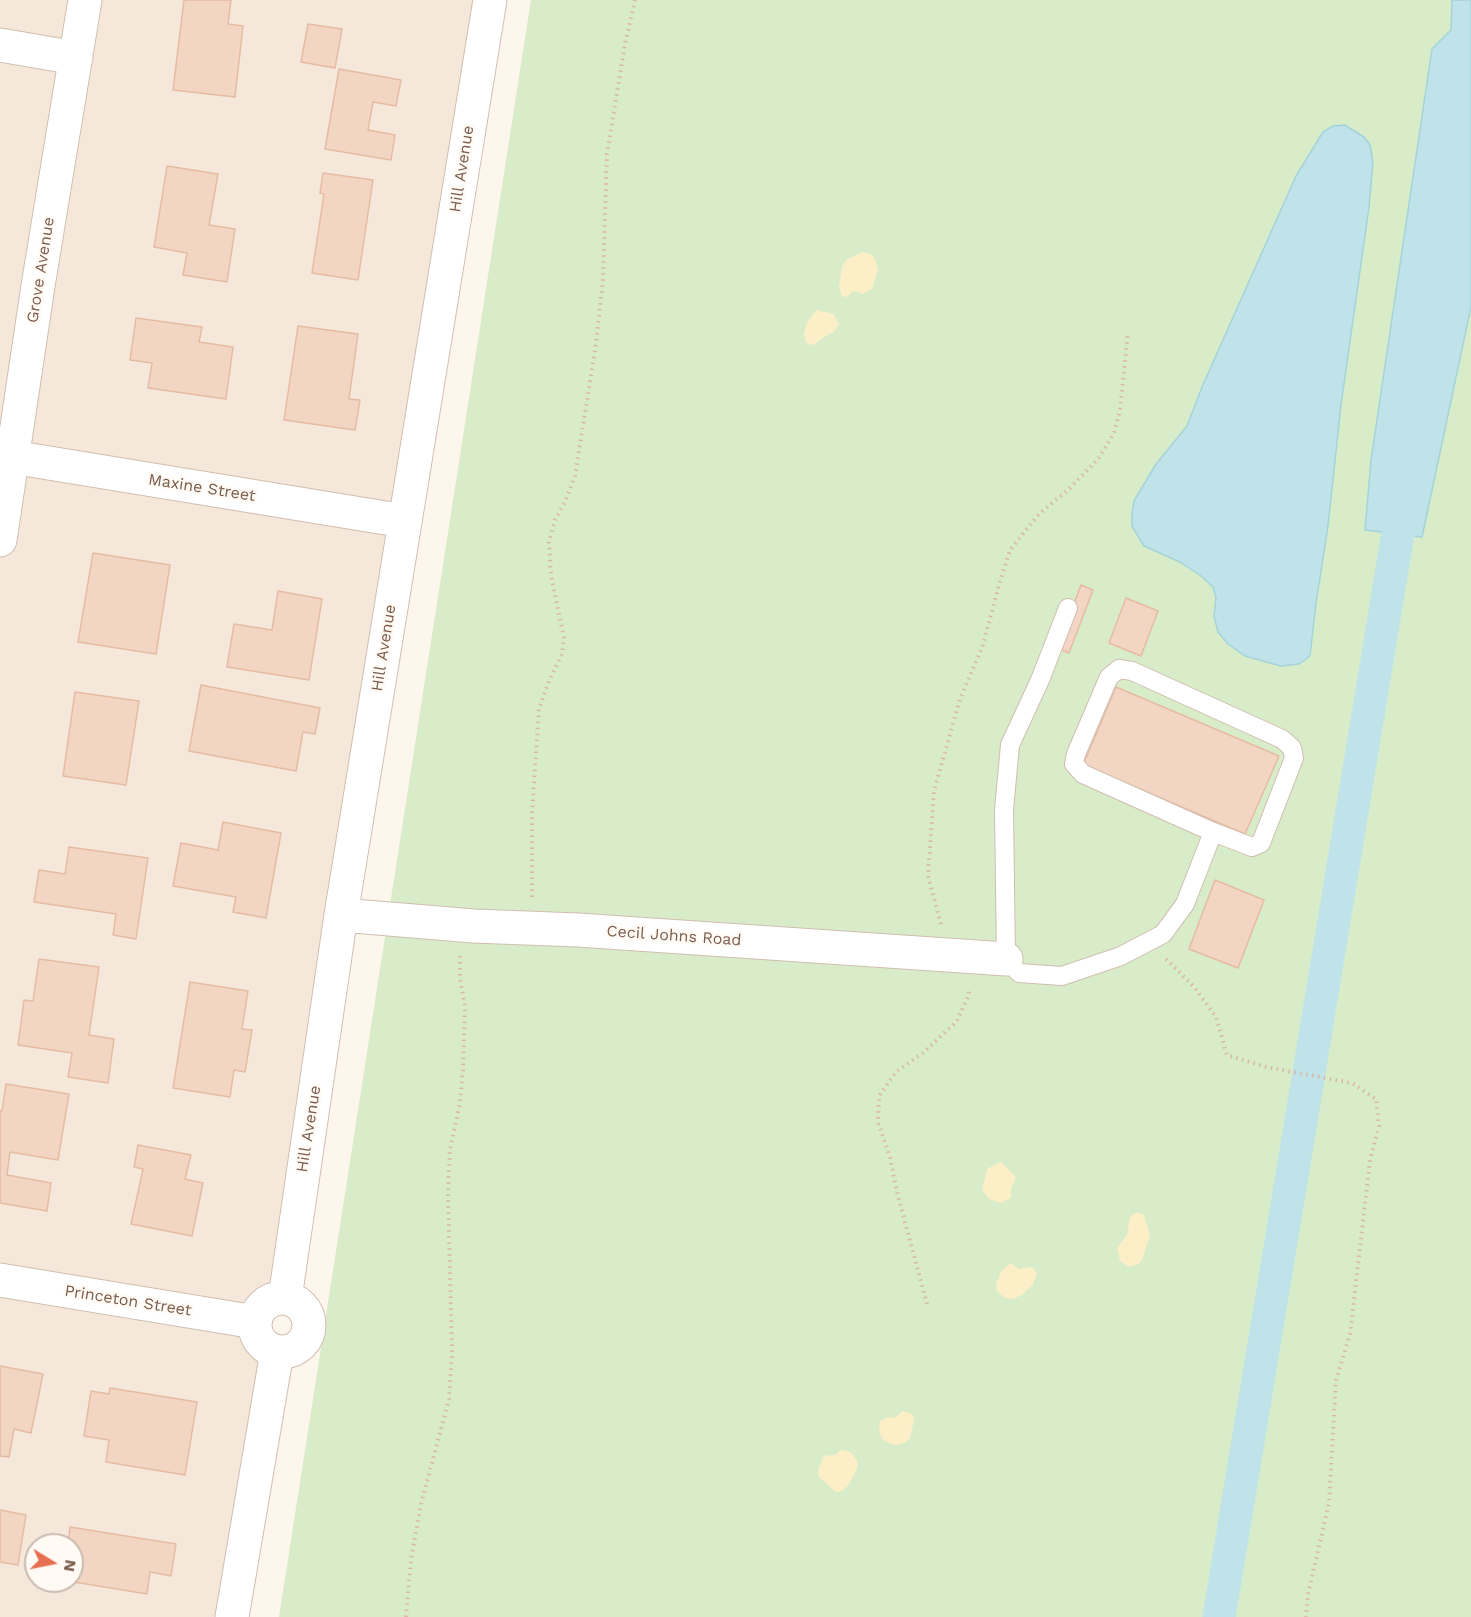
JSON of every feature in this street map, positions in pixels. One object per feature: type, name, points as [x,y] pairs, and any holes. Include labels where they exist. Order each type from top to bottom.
[{"type":"street","name":"Grove Avenue","points":[[0,540],[7,456],[38,286],[85,0]]},
{"type":"street","name":"Hill Avenue","points":[[285,1298],[341,915],[490,0]]},
{"type":"street","points":[[0,45],[76,58]]},
{"type":"street","name":"Maxine Street","points":[[7,456],[404,521]]},
{"type":"street","name":"Cecil Johns Road","points":[[341,915],[474,926],[1006,959]]},
{"type":"street","name":"Princeton Street","points":[[0,1280],[255,1322]]},
{"type":"street","points":[[285,1298],[301,1305],[306,1311],[308,1332],[296,1348],[277,1352],[263,1343],[258,1336],[255,1322],[262,1307],[269,1302],[285,1298]]},
{"type":"street","points":[[232,1617],[277,1352]]},
{"type":"lane","points":[[1068,608],[1040,680],[1010,745],[1004,810],[1006,959],[1019,973],[1062,976],[1121,956],[1163,934],[1185,904],[1214,832]]},
{"type":"lane","points":[[1119,669],[1132,671],[1282,740],[1292,748],[1294,758],[1261,843],[1252,847],[1214,832],[1083,774],[1074,764],[1076,754],[1109,677],[1119,669]]},
{"type":"path","points":[[533,928],[532,813],[539,709],[562,654],[564,638],[551,576],[549,542],[555,520],[575,476],[596,344],[603,279],[607,154],[625,44],[635,0]]},
{"type":"path","points":[[927,1304],[890,1157],[878,1122],[879,1096],[896,1072],[924,1052],[957,1021],[969,993],[968,968],[946,942],[928,876],[934,791],[960,699],[982,648],[1010,550],[1039,513],[1069,489],[1099,458],[1114,433],[1120,410],[1128,333]]},
{"type":"path","points":[[406,1617],[411,1560],[421,1504],[449,1399],[453,1353],[453,1307],[448,1192],[450,1150],[462,1079],[465,1007],[460,978],[460,950],[474,926]]},
{"type":"path","points":[[1149,942],[1195,988],[1216,1017],[1227,1055],[1266,1067],[1352,1083],[1376,1099],[1379,1126],[1370,1160],[1350,1334],[1336,1380],[1329,1503],[1308,1594],[1306,1617]]},
{"type":"shaded area","points":[[0,0],[488,0],[224,1617],[0,1617]]},
{"type":"green space","points":[[531,0],[1471,0],[1471,1617],[279,1617]]},
{"type":"sand","points":[[863,252],[872,255],[878,270],[872,289],[863,294],[854,291],[847,297],[842,296],[839,288],[842,267],[846,260]]},
{"type":"sand","points":[[816,310],[834,314],[839,325],[834,332],[811,345],[806,342],[804,335],[806,324]]},
{"type":"sand","points":[[1001,1162],[1016,1177],[1011,1189],[1011,1198],[1001,1203],[989,1199],[982,1190],[987,1169]]},
{"type":"sand","points":[[1135,1213],[1144,1215],[1150,1235],[1142,1260],[1139,1264],[1129,1267],[1120,1261],[1117,1248],[1127,1235],[1130,1217]]},
{"type":"sand","points":[[1009,1264],[1019,1269],[1032,1267],[1037,1273],[1033,1285],[1022,1295],[1012,1299],[1000,1294],[996,1284],[1001,1272]]},
{"type":"sand","points":[[902,1411],[912,1414],[914,1419],[910,1438],[905,1443],[895,1445],[882,1439],[879,1432],[880,1421],[888,1417],[895,1418]]},
{"type":"sand","points":[[841,1450],[851,1452],[857,1460],[858,1467],[848,1486],[836,1492],[818,1475],[824,1456],[835,1455]]},
{"type":"water","points":[[1452,0],[1471,0],[1471,307],[1422,537],[1365,530],[1371,460],[1432,49],[1451,30]]},
{"type":"water","points":[[1345,125],[1364,137],[1370,145],[1373,162],[1369,207],[1341,405],[1328,526],[1310,656],[1299,664],[1281,666],[1245,656],[1228,644],[1218,632],[1214,616],[1216,598],[1213,587],[1180,562],[1144,546],[1132,526],[1132,513],[1134,501],[1156,464],[1187,426],[1202,387],[1296,176],[1323,132],[1333,126]]},
{"type":"building","points":[[184,0],[231,0],[228,24],[243,26],[235,97],[173,90]]},
{"type":"building","points":[[308,24],[342,29],[335,68],[301,62]]},
{"type":"building","points":[[339,69],[401,80],[396,106],[373,102],[368,130],[395,135],[391,160],[325,149]]},
{"type":"building","points":[[167,166],[218,174],[209,225],[235,229],[227,282],[183,275],[187,253],[154,247]]},
{"type":"building","points":[[323,173],[373,180],[358,280],[312,273],[324,194],[320,193]]},
{"type":"building","points":[[136,318],[202,327],[199,342],[233,347],[226,399],[148,388],[152,363],[130,360]]},
{"type":"building","points":[[298,326],[358,334],[349,399],[360,400],[355,430],[284,420]]},
{"type":"building","points":[[93,553],[170,565],[156,654],[78,642]]},
{"type":"building","points":[[1081,585],[1093,590],[1069,653],[1057,648]]},
{"type":"building","points":[[278,591],[322,599],[309,680],[227,667],[234,624],[272,630]]},
{"type":"building","points":[[1126,598],[1158,611],[1141,656],[1109,643]]},
{"type":"building","points":[[201,685],[320,708],[315,734],[303,732],[296,771],[189,751]]},
{"type":"building","points":[[1116,687],[1279,756],[1245,834],[1083,765]]},
{"type":"building","points":[[75,692],[139,701],[126,785],[63,776]]},
{"type":"building","points":[[223,822],[281,833],[266,918],[233,912],[236,897],[173,886],[181,843],[218,850]]},
{"type":"building","points":[[69,847],[148,858],[136,939],[113,935],[116,914],[34,902],[39,870],[65,874]]},
{"type":"building","points":[[1215,880],[1264,900],[1238,968],[1189,949]]},
{"type":"building","points":[[39,959],[99,967],[89,1035],[114,1039],[108,1083],[68,1077],[72,1053],[18,1045],[24,1000],[33,1001]]},
{"type":"building","points":[[190,982],[248,991],[242,1029],[252,1030],[245,1072],[234,1070],[230,1097],[173,1088]]},
{"type":"building","points":[[6,1084],[69,1094],[58,1160],[10,1152],[7,1175],[51,1183],[47,1211],[0,1203],[0,1111],[2,1111]]},
{"type":"building","points":[[138,1145],[191,1155],[185,1179],[203,1183],[192,1236],[131,1224],[143,1169],[134,1167]]},
{"type":"building","points":[[0,1366],[43,1374],[31,1433],[14,1429],[9,1457],[0,1456]]},
{"type":"building","points":[[110,1388],[197,1402],[185,1475],[106,1462],[109,1440],[84,1436],[91,1391],[109,1394]]},
{"type":"building","points":[[0,1510],[26,1515],[18,1565],[0,1562]]},
{"type":"building","points":[[70,1527],[176,1544],[171,1576],[150,1572],[147,1594],[84,1584],[84,1533],[69,1533]]},
{"type":"waterway","points":[[1219,1617],[1405,491]]}]
